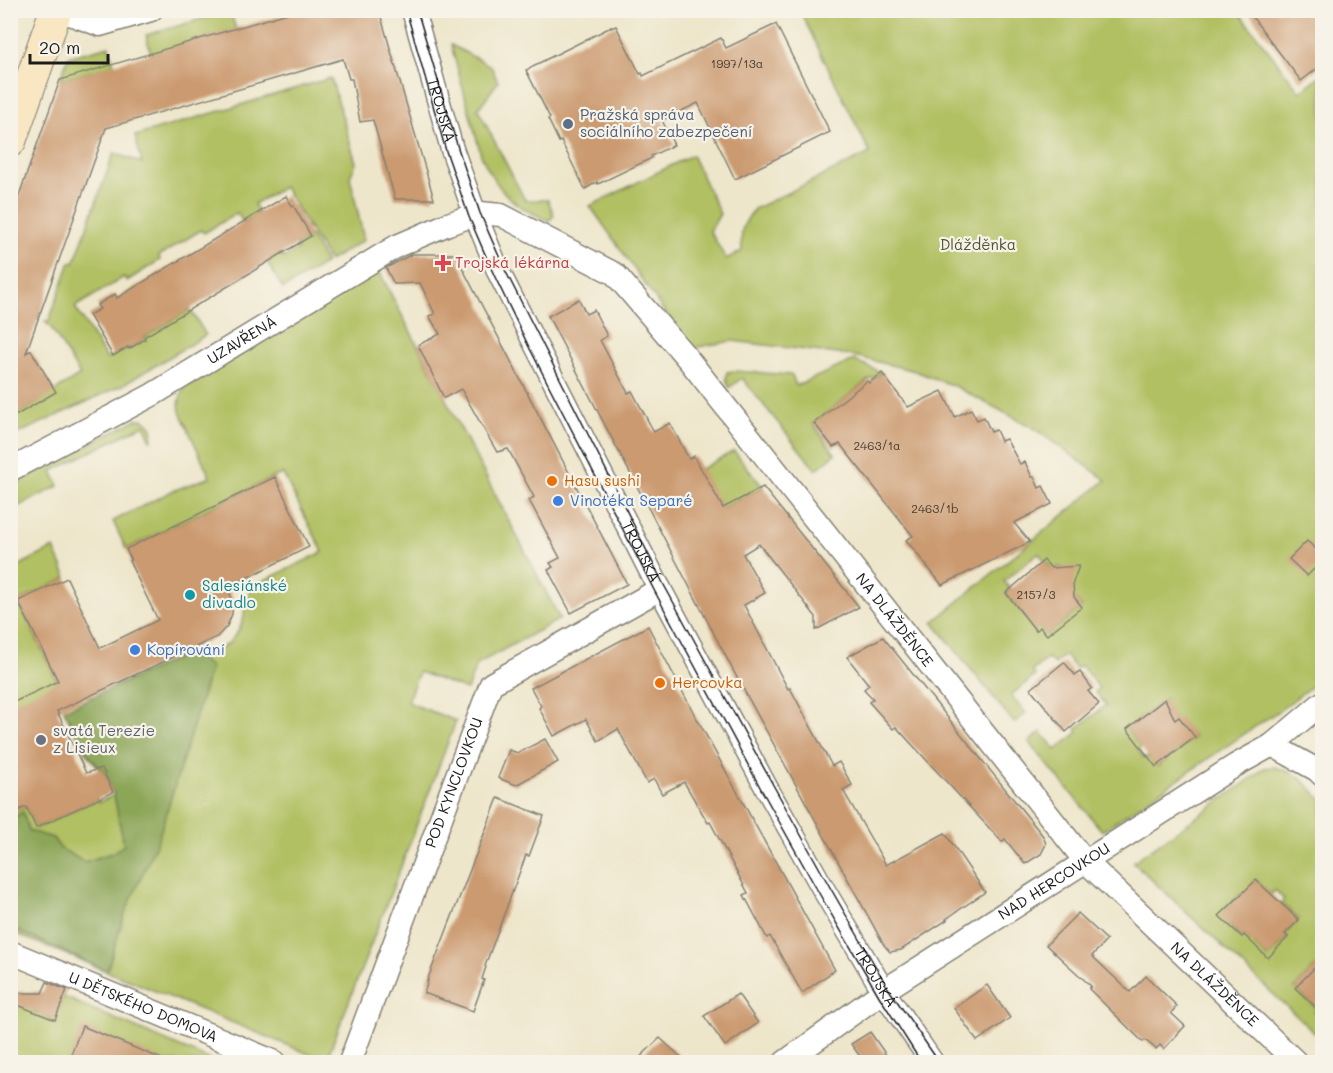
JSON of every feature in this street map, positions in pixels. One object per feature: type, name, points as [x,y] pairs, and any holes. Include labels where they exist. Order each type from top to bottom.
[{"type":"main road","points":[[10,141],[57,10]]},
{"type":"street","points":[[57,10],[100,25],[152,10]]},
{"type":"street","name":"TROJSKÁ","points":[[412,10],[445,127],[475,214],[500,273],[660,589],[772,796],[884,992],[932,1062]]},
{"type":"street","name":"UZAVŘENÁ","points":[[10,470],[152,395],[397,246],[475,214]]},
{"type":"street","name":"NA DLÁŽDĚNCE","points":[[475,214],[501,215],[615,274],[688,360],[1085,861],[1296,1062]]},
{"type":"street","name":"POD KYNCLOVKOU","points":[[350,1062],[491,684],[660,589]]},
{"type":"street","name":"NAD HERCOVKOU","points":[[785,1062],[884,992],[1085,861],[1236,765],[1272,746],[1323,703]]},
{"type":"street","points":[[1272,746],[1323,775]]},
{"type":"street","name":"U DĚTSKÉHO DOMOVA","points":[[10,952],[275,1062]]},
{"type":"green space","points":[[230,11],[236,29],[151,54],[146,35]]},
{"type":"green space","name":"Dlážděnka","points":[[800,11],[1238,11],[1300,92],[1322,74],[1322,678],[1287,705],[1102,831],[1029,742],[1041,732],[1056,750],[1078,732],[1076,729],[1106,705],[1095,692],[1099,688],[1081,665],[1076,669],[1065,655],[1054,664],[1048,658],[1032,671],[1035,676],[1011,695],[1026,713],[1014,723],[933,622],[1106,480],[1032,427],[954,386],[915,371],[854,356],[732,341],[693,348],[673,324],[590,206],[692,155],[720,214],[710,231],[726,259],[742,251],[743,228],[754,209],[870,153]],"holes":[[[1038,553],[1053,570],[1062,567],[1068,590],[1082,607],[1047,635],[1040,627],[1036,630],[1006,593],[1010,589],[1004,581]],[[1165,699],[1162,703],[1175,720],[1195,737],[1157,767],[1148,756],[1145,759],[1138,750],[1141,747],[1127,729]]]},
{"type":"green space","points":[[451,45],[491,66],[498,82],[478,109],[525,200],[548,200],[554,215],[549,221],[526,210],[509,198],[489,170],[481,155]]},
{"type":"green space","points":[[109,46],[114,65],[60,80],[68,57]]},
{"type":"green space","points":[[331,78],[356,163],[350,177],[364,240],[329,261],[284,187],[254,204],[259,212],[243,222],[237,213],[204,233],[201,230],[159,256],[160,260],[127,281],[124,277],[75,307],[107,359],[128,347],[129,349],[145,339],[144,337],[190,309],[206,335],[123,385],[15,435],[11,429],[11,419],[80,375],[45,321],[49,321],[70,262],[74,263],[114,153],[142,163],[135,136]]},
{"type":"green space","points":[[311,236],[326,263],[283,289],[267,262],[281,254],[284,258],[298,249],[296,245]]},
{"type":"green space","points":[[379,271],[560,619],[477,664],[467,690],[419,672],[407,702],[456,721],[326,1061],[11,932],[11,804],[15,812],[26,807],[36,828],[97,799],[99,802],[114,795],[102,768],[99,768],[86,752],[64,710],[181,656],[200,659],[228,644],[239,630],[244,617],[245,601],[253,586],[323,552],[283,474],[126,549],[113,521],[172,491],[210,477],[180,412],[180,398],[186,387],[340,292]]},
{"type":"green space","points":[[854,360],[882,373],[867,381],[813,424],[835,454],[816,470],[742,378],[729,388],[726,379],[727,372],[734,371],[792,375],[796,386]]},
{"type":"green space","points":[[142,419],[151,427],[153,433],[151,440],[144,425],[52,471],[59,486],[11,510],[11,486],[135,420]]},
{"type":"green space","points":[[734,451],[763,487],[723,508],[697,471]]},
{"type":"green space","points":[[54,548],[67,578],[18,601],[60,687],[11,704],[10,594],[13,592],[11,575],[21,565]]},
{"type":"green space","points":[[181,656],[200,659],[211,667],[158,840],[125,913],[107,971],[11,928],[11,819],[23,812],[29,831],[53,838],[60,848],[84,862],[112,853],[124,845],[114,795],[102,768],[99,768],[86,752],[64,710]]},
{"type":"green space","points":[[1274,767],[1296,775],[1322,800],[1322,962],[1295,988],[1317,1009],[1314,1012],[1322,1020],[1322,1040],[1133,862],[1264,768]],"holes":[[[1256,880],[1271,894],[1275,890],[1284,899],[1281,903],[1299,919],[1285,934],[1288,937],[1268,958],[1244,935],[1241,937],[1220,916]]]},
{"type":"green space","points":[[13,993],[43,993],[34,1012],[54,1020],[64,997],[215,1062],[12,1062]]},
{"type":"building","points":[[298,10],[379,10],[434,199],[395,199],[373,120],[360,122],[352,79],[349,79],[343,59],[106,128],[26,353],[31,350],[56,392],[10,419],[10,221],[60,80]]},
{"type":"building","points":[[1247,10],[1323,10],[1323,64],[1301,81]]},
{"type":"building","points":[[776,24],[830,132],[735,179],[698,103],[662,120],[674,145],[651,156],[652,158],[585,189],[561,141],[559,142],[548,119],[550,118],[526,70],[616,26],[643,76],[721,38],[726,48]]},
{"type":"building","points":[[286,196],[311,236],[144,337],[145,339],[129,349],[128,347],[113,356],[89,315],[100,309],[97,305],[115,294],[117,298]]},
{"type":"building","points":[[412,254],[455,254],[627,584],[571,613],[548,570],[553,567],[550,563],[560,558],[529,500],[534,497],[508,449],[497,452],[461,389],[444,398],[418,345],[440,334],[429,316],[435,314],[420,283],[394,284],[386,268]]},
{"type":"building","points":[[579,299],[586,314],[594,310],[607,336],[600,340],[628,393],[632,391],[654,432],[670,423],[689,459],[694,456],[723,508],[763,487],[859,607],[816,630],[816,617],[759,544],[743,554],[765,593],[744,605],[832,766],[839,762],[852,785],[843,790],[886,865],[945,833],[985,892],[901,950],[890,952],[884,945],[734,672],[548,316]]},
{"type":"building","points":[[882,373],[908,407],[942,391],[955,417],[971,409],[977,420],[984,417],[991,432],[996,430],[1001,441],[1006,439],[1020,464],[1025,462],[1039,488],[1043,486],[1052,504],[1014,523],[1030,542],[942,585],[906,540],[913,536],[840,444],[833,447],[814,423],[867,381],[869,383]]},
{"type":"building","name":"Salesiánské divadlo","points":[[275,477],[309,547],[228,587],[232,600],[232,614],[227,626],[217,637],[57,711],[86,773],[102,768],[113,792],[36,828],[26,807],[10,814],[10,704],[58,681],[18,601],[67,578],[100,648],[158,620],[129,561],[131,560],[126,549]]},
{"type":"building","points":[[1307,541],[1323,555],[1323,560],[1307,576],[1289,559]]},
{"type":"building","points":[[1044,560],[1051,568],[1079,566],[1073,582],[1074,597],[1082,607],[1047,635],[1040,627],[1036,631],[1006,593]]},
{"type":"building","points":[[648,626],[835,970],[802,993],[770,936],[767,938],[744,895],[748,893],[710,822],[708,823],[684,782],[662,794],[654,779],[647,783],[618,729],[598,741],[586,719],[554,736],[539,708],[541,706],[531,688]]},
{"type":"building","points":[[883,637],[1043,836],[1046,844],[1041,854],[1025,864],[1005,839],[1002,842],[896,727],[893,729],[869,702],[873,699],[864,689],[869,685],[847,657]]},
{"type":"building","points":[[1064,662],[1075,675],[1080,672],[1092,688],[1088,691],[1099,704],[1066,732],[1031,689]]},
{"type":"building","points":[[1165,699],[1175,720],[1179,717],[1195,737],[1156,767],[1127,729]]},
{"type":"building","points":[[545,739],[558,762],[516,785],[498,778],[509,750],[518,753]]},
{"type":"building","points":[[498,798],[544,816],[529,856],[526,855],[485,966],[482,979],[484,980],[473,1011],[424,993]]},
{"type":"building","points":[[1256,880],[1299,920],[1285,934],[1288,937],[1268,958],[1244,935],[1242,937],[1219,916]]},
{"type":"building","points":[[1078,913],[1107,940],[1092,956],[1130,992],[1146,976],[1177,1006],[1171,1013],[1185,1026],[1164,1049],[1160,1045],[1156,1049],[1145,1040],[1143,1042],[1089,989],[1091,986],[1046,945]]},
{"type":"building","points":[[1323,959],[1323,1014],[1295,988]]},
{"type":"building","points":[[47,982],[67,990],[55,1020],[10,1002],[10,993],[42,993]]},
{"type":"building","points":[[987,985],[1010,1018],[977,1041],[954,1008]]},
{"type":"building","points":[[738,994],[758,1023],[725,1046],[704,1016]]},
{"type":"building","points":[[82,1026],[169,1062],[68,1062]]},
{"type":"building","points":[[870,1032],[891,1062],[864,1062],[851,1044]]},
{"type":"building","points":[[660,1038],[686,1062],[635,1062]]},
{"type":"tram line","points":[[406,10],[446,151],[469,217],[528,345],[655,592],[761,789],[879,996],[921,1062]]},
{"type":"tram line","points":[[417,10],[458,148],[480,213],[505,270],[664,585],[772,783],[888,988],[939,1062]]},
{"type":"place","name":"Pražská správa sociálního zabezpečení","points":[[568,124]]},
{"type":"place","name":"Trojská lékárna","points":[[443,263]]},
{"type":"place","name":"Hasu sushi","points":[[552,481]]},
{"type":"place","name":"Vinotéka Separé","points":[[558,501]]},
{"type":"place","name":"Salesiánské divadlo","points":[[190,595]]},
{"type":"place","name":"Kopírování","points":[[135,650]]},
{"type":"place","name":"Hercovka","points":[[660,683]]},
{"type":"place","name":"svatá Terezie z Lisieux","points":[[41,740]]}]
